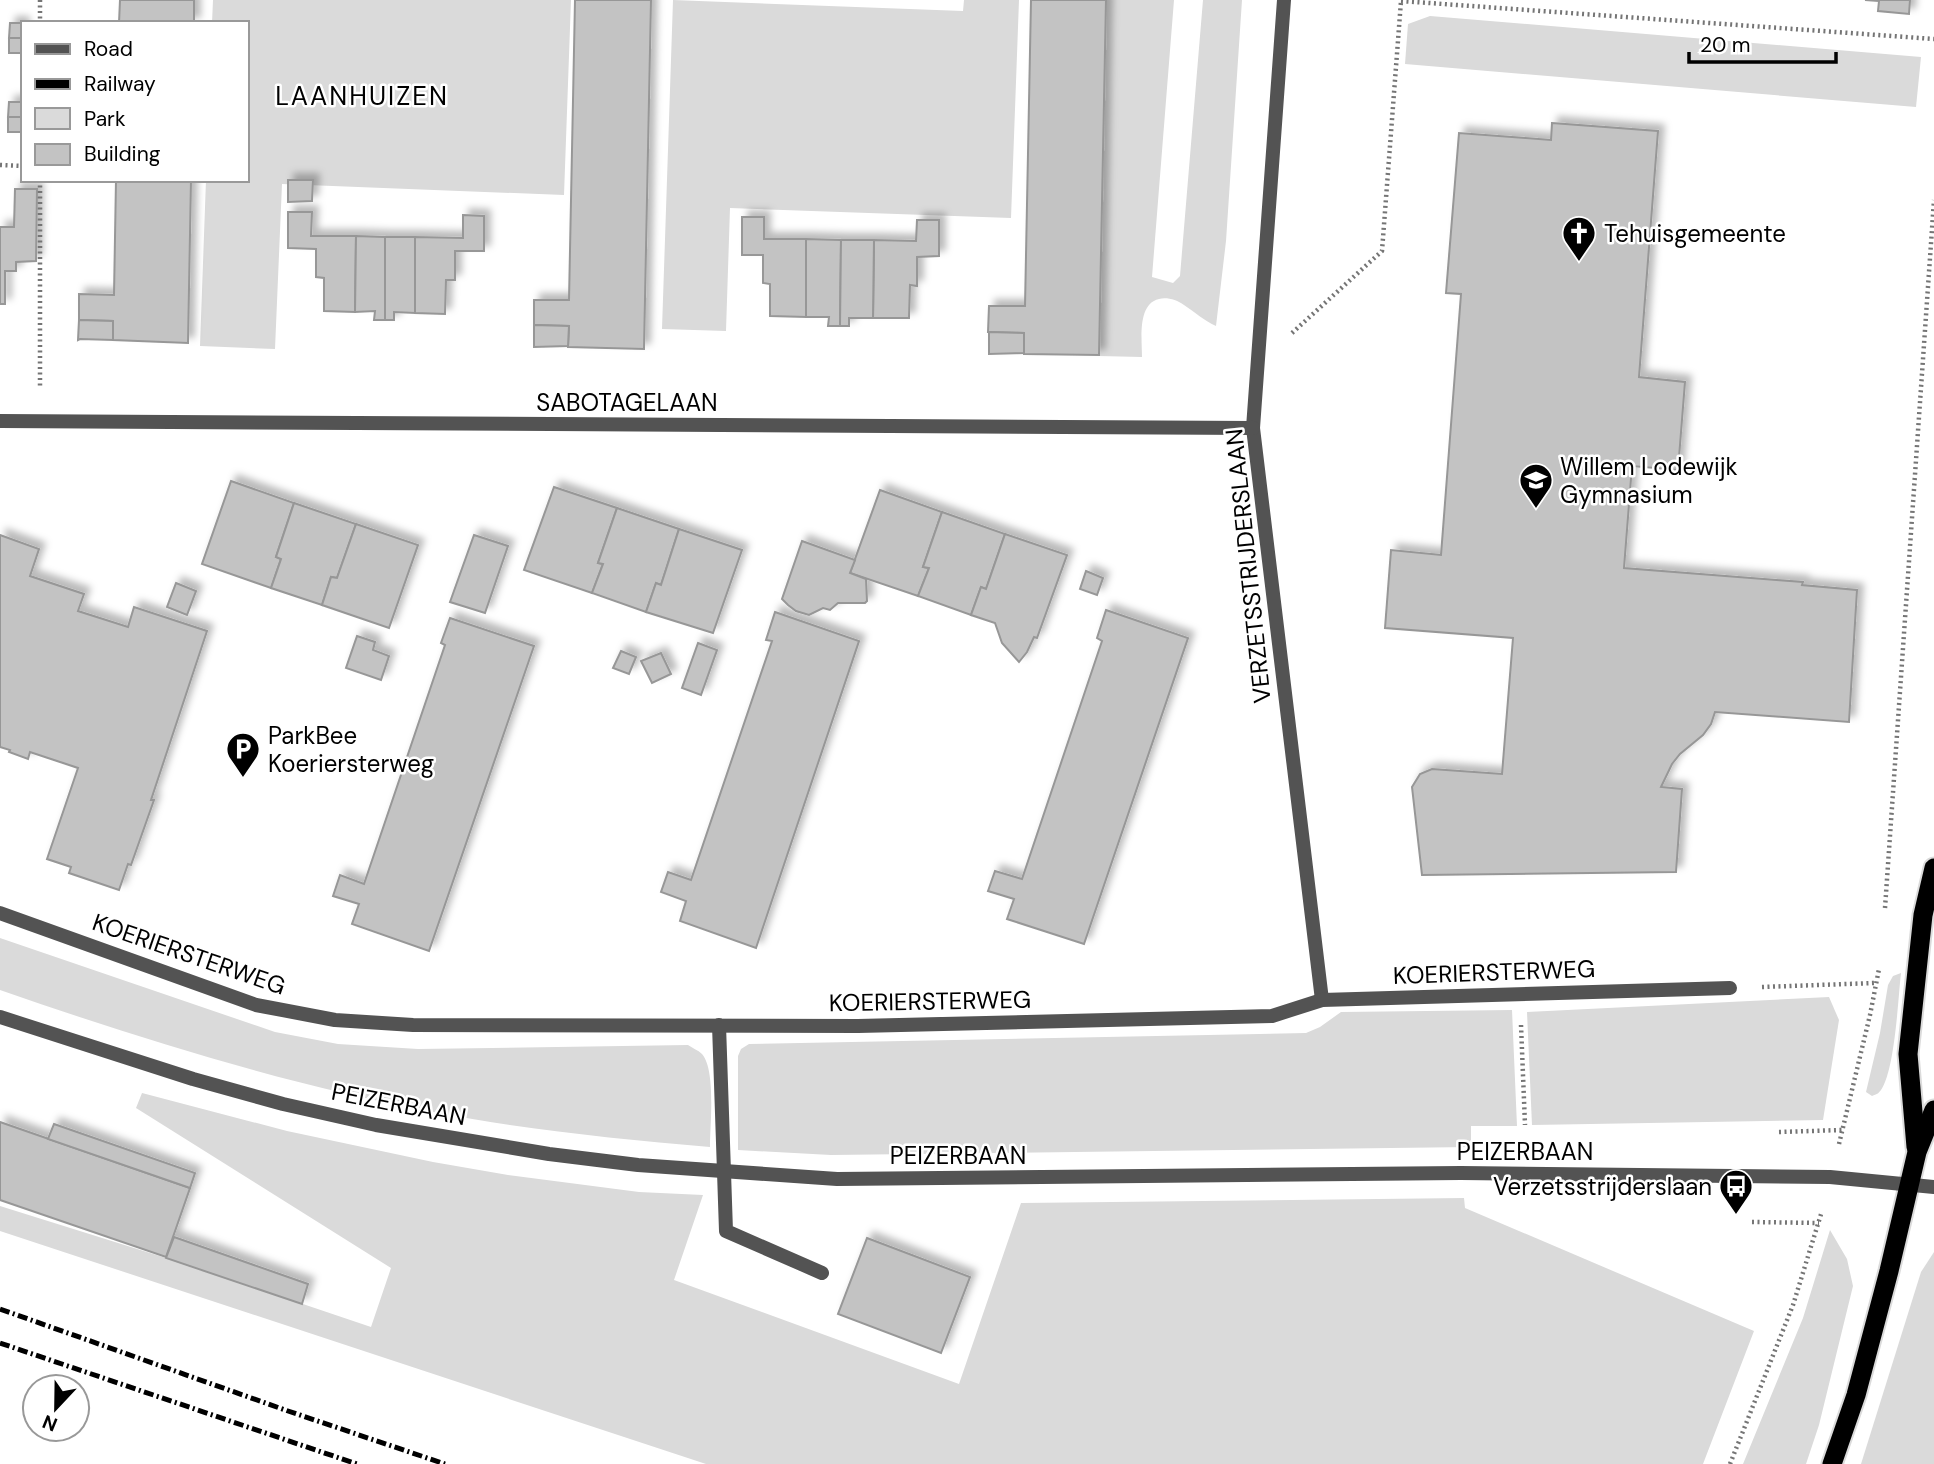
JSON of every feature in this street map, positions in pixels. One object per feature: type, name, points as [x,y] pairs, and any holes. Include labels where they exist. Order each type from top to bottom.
[{"type":"highway","points":[[1917,1152],[1908,1054],[1923,915],[1934,868]]},
{"type":"highway","points":[[1832,1464],[1856,1395],[1917,1152],[1934,1111]]},
{"type":"street","name":"VERZETSSTRIJDERSLAAN","points":[[1283,0],[1253,429],[1322,1000]]},
{"type":"street","name":"SABOTAGELAAN","points":[[0,421],[1253,429]]},
{"type":"street","name":"KOERIERSTERWEG","points":[[0,913],[256,1005],[335,1020],[413,1026],[858,1026],[1272,1016],[1322,1000],[1730,988]]},
{"type":"street","name":"PEIZERBAAN","points":[[0,1017],[193,1079],[283,1104],[376,1125],[549,1154],[638,1165],[837,1179],[1461,1173],[1830,1177],[1934,1187]]},
{"type":"street","points":[[719,1025],[726,1231],[822,1273]]},
{"type":"path","points":[[40,0],[40,21]]},
{"type":"path","points":[[1258,365],[1382,251],[1401,1],[1934,38]]},
{"type":"path","points":[[0,165],[21,166]]},
{"type":"path","points":[[40,182],[40,421]]},
{"type":"path","points":[[1885,911],[1934,200]]},
{"type":"path","points":[[1730,988],[1875,983],[1867,1028],[1819,1223],[1793,1305],[1730,1464]]},
{"type":"path","points":[[1519,993],[1525,1125]]},
{"type":"path","points":[[1779,1132],[1842,1130]]},
{"type":"path","points":[[1752,1222],[1819,1223]]},
{"type":"green space","points":[[213,0],[571,0],[564,195],[282,184],[275,349],[200,346],[206,182],[248,182],[248,21],[212,21]]},
{"type":"green space","points":[[673,0],[963,11],[964,0],[1019,0],[1011,218],[730,208],[726,331],[662,329]]},
{"type":"green space","points":[[1106,0],[1174,0],[1152,277],[1173,283],[1180,276],[1203,0],[1242,0],[1226,241],[1216,326],[1178,302],[1159,299],[1152,302],[1144,315],[1142,357],[1099,356]]},
{"type":"green space","points":[[1430,16],[1921,57],[1916,107],[1405,64],[1408,24]]},
{"type":"green space","points":[[0,938],[275,1032],[338,1044],[418,1049],[688,1045],[702,1054],[709,1072],[710,1147],[472,1119],[382,1102],[217,1060],[0,990]]},
{"type":"green space","points":[[1901,973],[1890,1067],[1881,1090],[1872,1096],[1866,1092],[1888,985],[1893,976]]},
{"type":"green space","points":[[1829,997],[1839,1020],[1823,1120],[1532,1125],[1527,1012]]},
{"type":"green space","points":[[1512,1010],[1517,1126],[1471,1126],[1471,1147],[831,1155],[738,1150],[738,1056],[741,1049],[749,1044],[1306,1033],[1341,1012]]},
{"type":"green space","points":[[142,1093],[287,1131],[433,1162],[639,1192],[703,1195],[674,1280],[959,1384],[1021,1203],[1464,1198],[1465,1208],[1754,1331],[1703,1464],[706,1464],[0,1231],[0,1206],[371,1327],[391,1268],[136,1108]]},
{"type":"green space","points":[[1830,1230],[1847,1259],[1853,1286],[1819,1425],[1806,1464],[1743,1464],[1803,1318]]},
{"type":"green space","points":[[1934,1252],[1934,1464],[1861,1464],[1921,1272]]},
{"type":"building","points":[[120,0],[194,0],[194,21],[119,21]]},
{"type":"building","points":[[575,0],[651,0],[644,349],[568,347],[569,326],[534,325],[534,300],[569,300]]},
{"type":"building","points":[[1031,0],[1106,0],[1099,355],[1024,354],[1024,333],[988,332],[989,306],[1025,306]]},
{"type":"building","points":[[1865,0],[1910,0],[1909,14],[1878,11],[1879,1]]},
{"type":"building","points":[[10,23],[21,23],[21,38],[9,38]]},
{"type":"building","points":[[9,38],[21,38],[21,53],[9,53]]},
{"type":"building","points":[[9,102],[21,102],[21,117],[8,117]]},
{"type":"building","points":[[8,117],[21,117],[21,132],[8,132]]},
{"type":"building","name":"Willem Lodewijk Gymnasium","points":[[1552,123],[1658,131],[1639,377],[1685,382],[1678,470],[1632,466],[1624,568],[1803,582],[1802,585],[1857,590],[1849,722],[1715,712],[1703,735],[1672,764],[1661,787],[1682,789],[1676,872],[1422,875],[1412,787],[1420,774],[1432,769],[1502,774],[1513,638],[1385,628],[1391,550],[1441,555],[1461,294],[1446,293],[1459,133],[1551,140]]},
{"type":"building","points":[[288,180],[313,180],[312,201],[288,202]]},
{"type":"building","points":[[116,182],[191,182],[188,343],[113,340],[113,321],[79,320],[79,294],[114,295]]},
{"type":"building","points":[[15,189],[37,189],[36,261],[16,262],[16,271],[5,271],[5,304],[0,304],[0,227],[14,227]]},
{"type":"building","points":[[288,212],[312,212],[311,236],[356,236],[355,312],[324,311],[324,278],[316,277],[316,249],[288,248]]},
{"type":"building","points":[[463,215],[484,216],[484,251],[455,251],[455,280],[446,280],[445,314],[415,313],[415,237],[463,238]]},
{"type":"building","points":[[742,217],[764,217],[764,239],[806,239],[806,317],[770,316],[770,284],[763,283],[763,255],[742,255]]},
{"type":"building","points":[[917,220],[939,220],[939,256],[917,257],[917,286],[910,285],[909,318],[873,318],[874,240],[916,241]]},
{"type":"building","points":[[356,236],[385,237],[385,320],[374,320],[375,311],[355,312]]},
{"type":"building","points":[[385,237],[415,237],[415,313],[394,312],[394,320],[385,320]]},
{"type":"building","points":[[806,239],[841,240],[840,326],[828,326],[829,317],[806,317]]},
{"type":"building","points":[[841,240],[874,240],[873,318],[849,318],[849,326],[840,326]]},
{"type":"building","points":[[79,320],[113,321],[113,340],[78,340]]},
{"type":"building","points":[[534,325],[569,326],[568,346],[534,347]]},
{"type":"building","points":[[989,332],[1024,333],[1024,353],[989,354]]},
{"type":"building","points":[[231,481],[294,503],[276,557],[281,559],[271,588],[202,564]]},
{"type":"building","points":[[554,487],[617,508],[598,563],[603,564],[592,593],[524,570]]},
{"type":"building","points":[[880,490],[942,512],[923,567],[929,568],[918,596],[850,573]]},
{"type":"building","points":[[294,503],[356,524],[337,578],[331,577],[322,605],[271,588],[281,559],[276,557]]},
{"type":"building","points":[[617,508],[679,529],[661,585],[656,583],[646,612],[592,593],[603,564],[598,563]]},
{"type":"building","points":[[942,512],[1005,534],[986,589],[981,587],[971,615],[918,596],[929,568],[923,567]]},
{"type":"building","points":[[356,524],[418,545],[389,628],[322,605],[331,577],[337,578]]},
{"type":"building","points":[[679,529],[742,550],[713,633],[646,612],[656,583],[661,585]]},
{"type":"building","points":[[1005,534],[1067,555],[1037,638],[1034,637],[1019,662],[1002,643],[995,623],[971,615],[981,587],[986,589]]},
{"type":"building","points":[[0,535],[39,549],[30,576],[84,594],[78,611],[128,627],[134,607],[207,631],[151,800],[154,800],[131,865],[128,864],[119,890],[69,873],[71,867],[47,859],[78,768],[30,752],[28,759],[0,747]]},
{"type":"building","points":[[474,535],[508,546],[485,613],[450,602]]},
{"type":"building","points":[[802,541],[855,560],[850,573],[866,579],[867,601],[838,603],[830,610],[823,608],[809,615],[788,605],[782,599]]},
{"type":"building","points":[[1086,571],[1103,578],[1097,595],[1080,589]]},
{"type":"building","points":[[176,583],[196,591],[187,615],[167,607]]},
{"type":"building","points":[[1106,610],[1188,638],[1084,944],[1007,919],[1014,899],[988,891],[995,871],[1022,879],[1102,641],[1097,638]]},
{"type":"building","points":[[775,612],[859,641],[756,948],[680,921],[686,901],[661,892],[668,872],[691,880],[772,641],[766,640]]},
{"type":"building","points":[[450,618],[534,646],[429,951],[352,924],[359,904],[333,896],[340,875],[364,884],[445,645],[441,643]]},
{"type":"building","points":[[357,636],[375,642],[373,650],[389,656],[381,680],[346,668]]},
{"type":"building","points":[[698,643],[717,650],[701,695],[682,688]]},
{"type":"building","points":[[621,651],[636,657],[629,674],[613,668]]},
{"type":"building","points":[[661,653],[671,674],[652,683],[641,661]]},
{"type":"building","points":[[0,1122],[190,1188],[166,1257],[0,1200]]},
{"type":"building","points":[[54,1124],[195,1173],[190,1188],[48,1139]]},
{"type":"building","points":[[174,1237],[308,1284],[302,1304],[166,1258]]},
{"type":"building","points":[[867,1238],[970,1277],[941,1353],[838,1314]]},
{"type":"railway","points":[[0,1309],[445,1464]]},
{"type":"railway","points":[[0,1343],[357,1464]]},
{"type":"place","name":"Tehuisgemeente","points":[[1579,263]]},
{"type":"place","name":"Willem Lodewijk Gymnasium","points":[[1536,510]]},
{"type":"place","name":"ParkBee Koeriersterweg","points":[[243,779]]},
{"type":"place","name":"Verzetsstrijderslaan","points":[[1736,1216]]},
{"type":"district","name":"LAANHUIZEN","points":[[362,96]]}]
